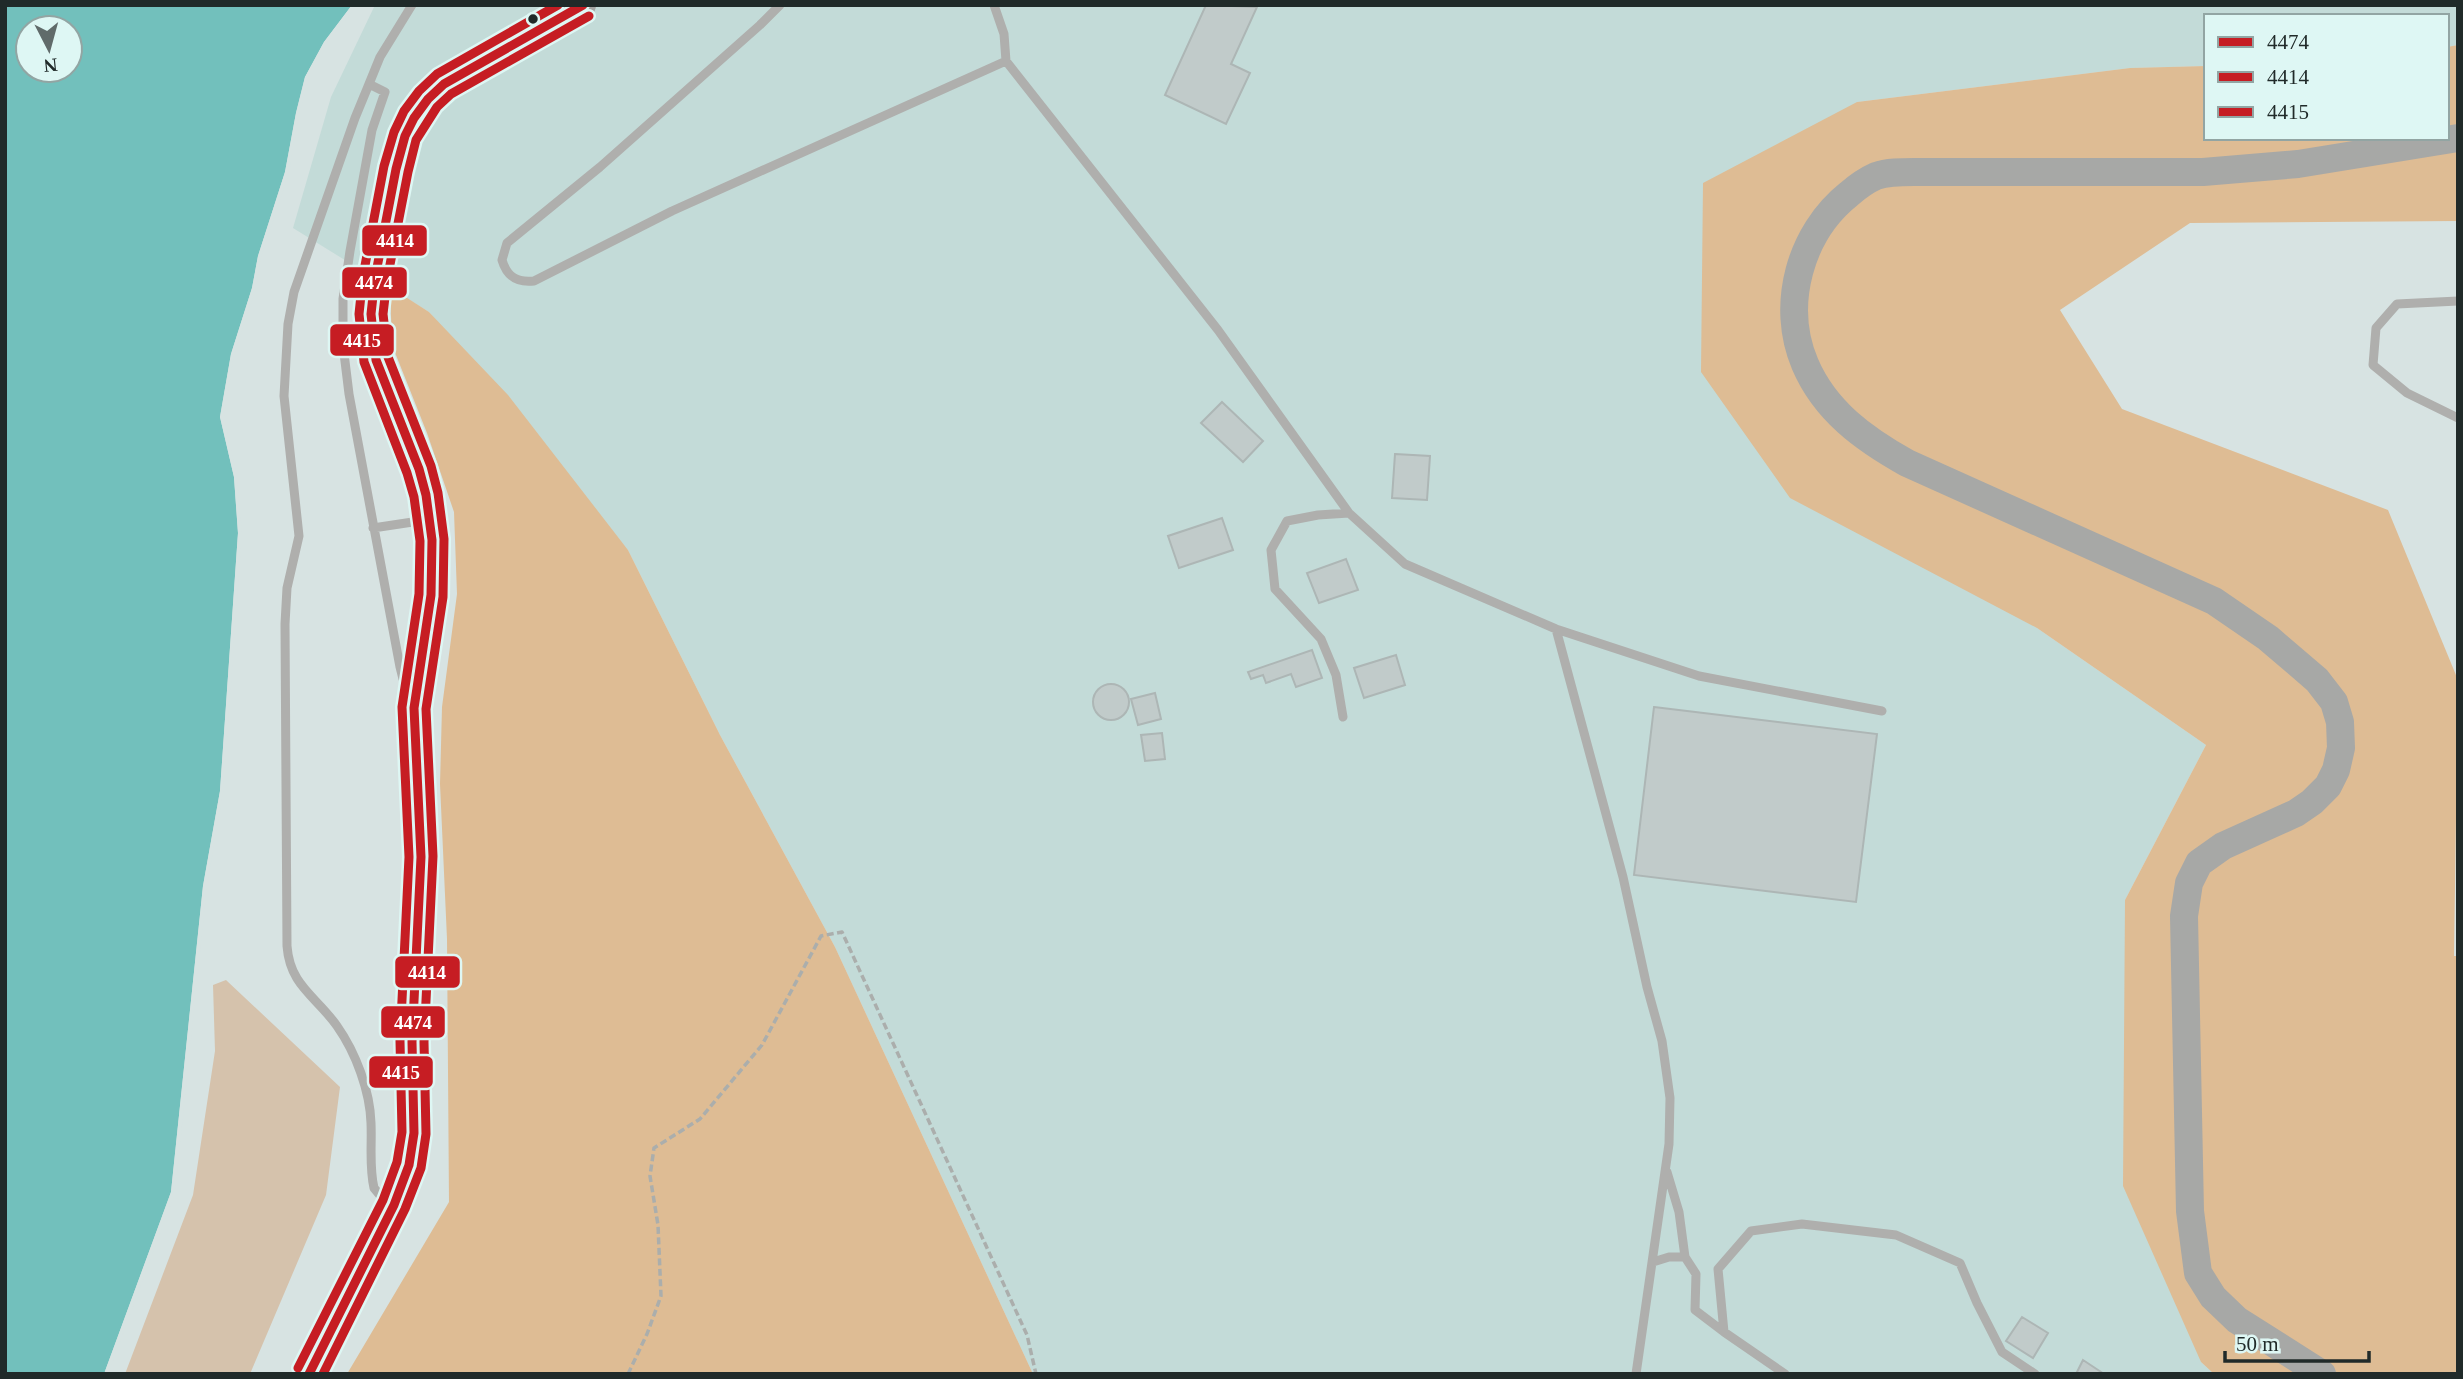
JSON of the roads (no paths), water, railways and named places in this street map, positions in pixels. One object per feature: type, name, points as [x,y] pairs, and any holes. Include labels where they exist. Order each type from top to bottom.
[{"type":"main road","points":[[309,1374],[394,1205],[410,1165],[414,1133],[411,1042],[421,858],[415,749],[416,694],[431,595],[433,562],[430,519],[419,469],[376,360],[372,331],[375,278],[396,169],[405,136],[414,118],[444,84],[583,5]]},
{"type":"main road","points":[[2322,1374],[2237,1320],[2213,1297],[2197,1273],[2190,1211],[2184,916],[2189,883],[2199,863],[2223,846],[2296,813],[2328,786],[2336,770],[2341,748],[2340,722],[2334,702],[2317,680],[2277,646],[2214,601],[1907,463],[1863,436],[1833,408],[1806,366],[1796,333],[1796,292],[1808,245],[1821,222],[1854,190],[1873,177],[1883,174],[2228,170],[2298,164],[2446,140]]},
{"type":"lane","points":[[394,1205],[374,1188],[368,1097],[356,1061],[337,1026],[301,987],[288,963],[285,624],[288,588],[299,536],[284,396],[285,343],[294,292],[355,118],[380,57],[412,5]]},
{"type":"lane","points":[[994,5],[1004,34],[1006,61],[1218,330],[1349,513],[1405,564],[1556,629],[1699,676],[1882,711]]},
{"type":"lane","points":[[780,6],[600,167],[507,243],[502,260],[508,274],[523,282],[534,281],[672,211],[1006,61]]},
{"type":"lane","points":[[369,84],[385,92],[372,130],[350,251],[343,299],[343,345],[349,394],[400,667],[409,689],[416,694]]},
{"type":"lane","points":[[2458,301],[2398,304],[2376,328],[2373,365],[2407,393],[2458,418]]},
{"type":"lane","points":[[1343,717],[1336,675],[1321,639],[1275,589],[1271,550],[1287,521],[1349,513]]},
{"type":"lane","points":[[373,528],[430,519]]},
{"type":"lane","points":[[1556,629],[1623,877],[1662,1041],[1670,1098],[1666,1170],[1636,1374]]},
{"type":"lane","points":[[1666,1170],[1679,1212],[1685,1257],[1696,1274],[1695,1310],[1785,1374]]},
{"type":"lane","points":[[1724,1332],[1718,1269],[1751,1231],[1802,1224],[1896,1235],[1960,1263],[2002,1352],[2035,1374]]},
{"type":"lane","points":[[1653,1262],[1669,1257],[1685,1257]]},
{"type":"water","points":[[5,5],[352,5],[324,42],[305,77],[285,172],[231,354],[220,417],[234,477],[238,533],[220,791],[203,886],[171,1192],[104,1374],[5,1374]]}]
